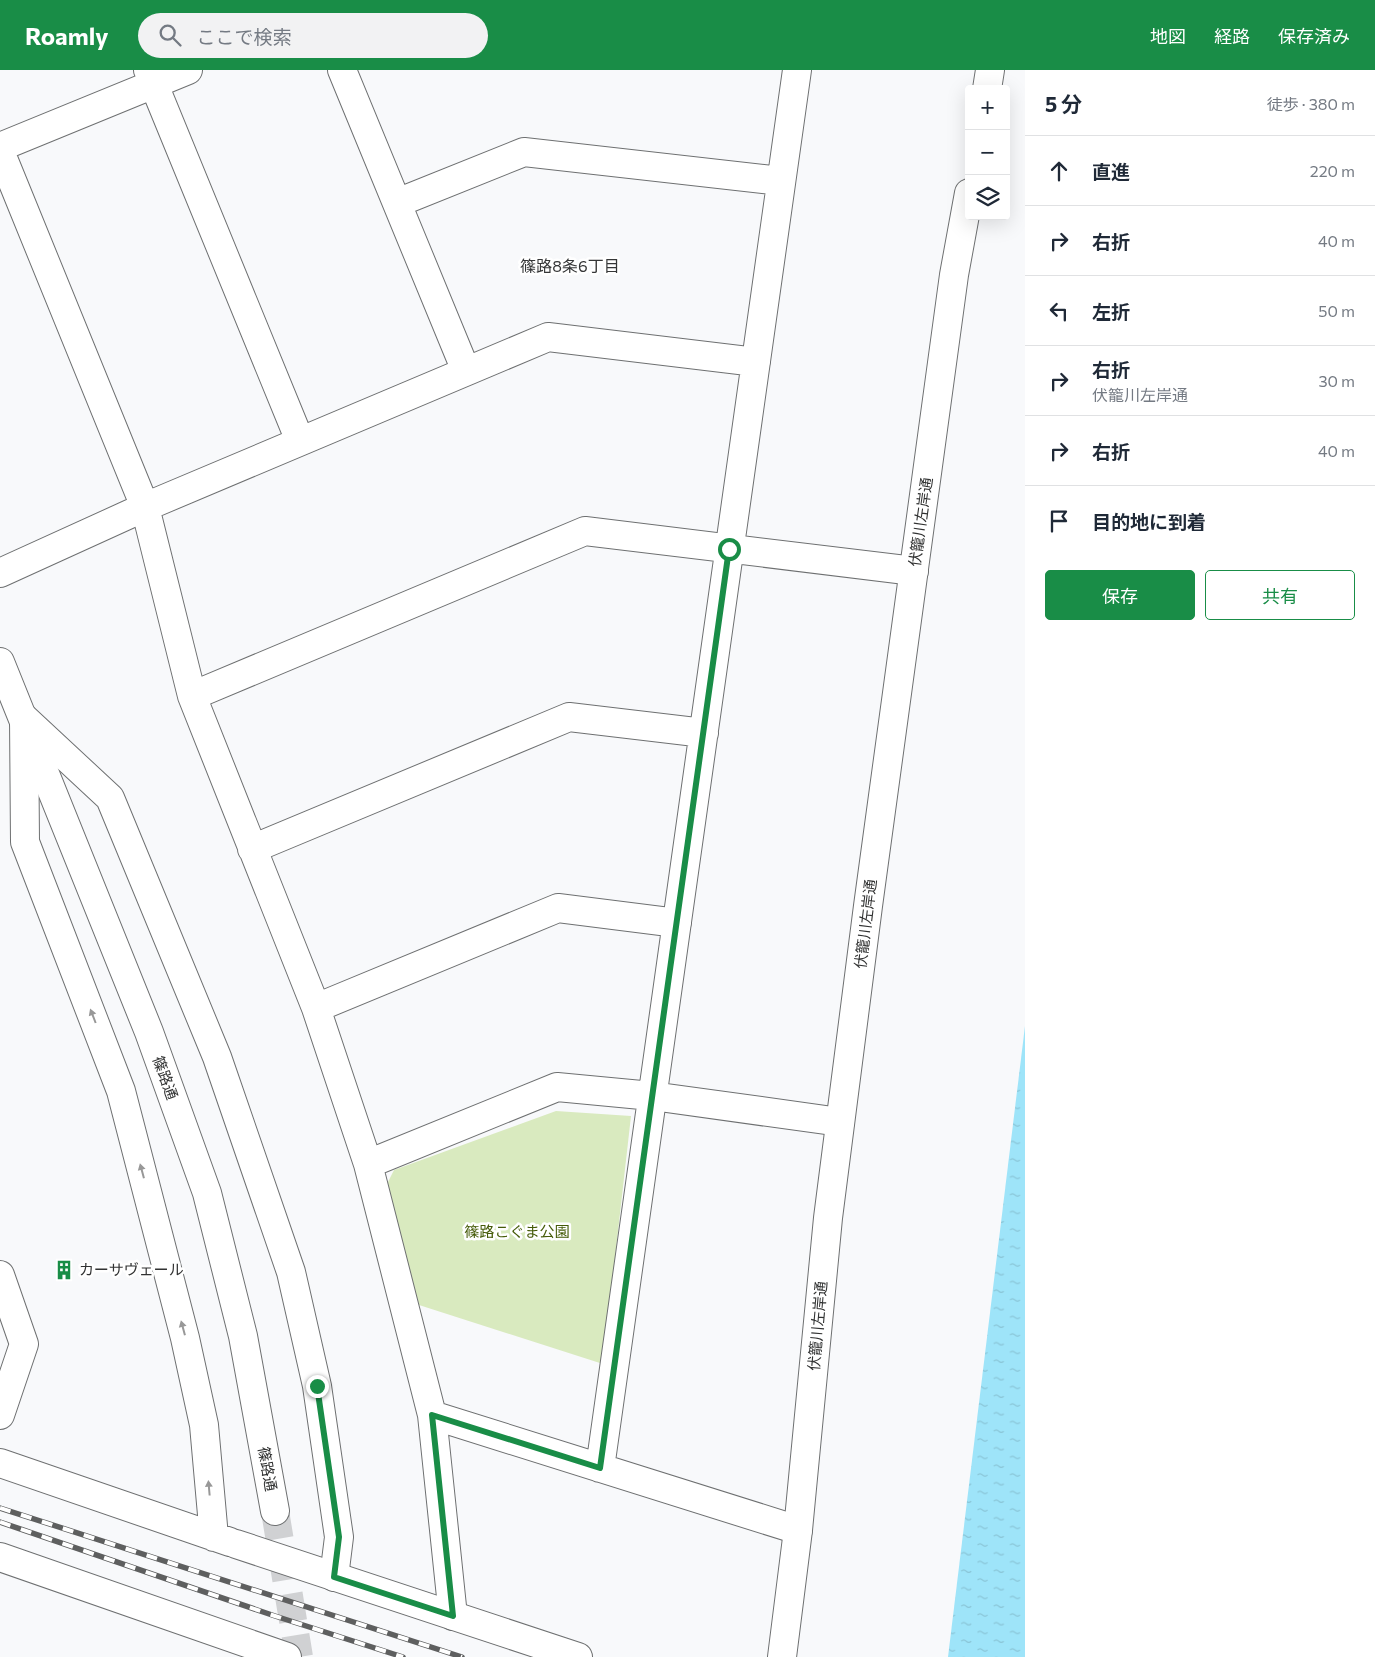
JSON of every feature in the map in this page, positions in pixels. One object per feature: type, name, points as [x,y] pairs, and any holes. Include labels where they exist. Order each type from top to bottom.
[{"type":"street","points":[[0,147],[150,77],[188,70]]},
{"type":"street","points":[[342,70],[466,371]]},
{"type":"street","points":[[600,1468],[797,70]]},
{"type":"street","points":[[988,85],[990,70]]},
{"type":"street","points":[[150,77],[300,441]]},
{"type":"street","points":[[0,151],[145,507],[192,696],[316,1008],[368,1164],[432,1415],[453,1616]]},
{"type":"street","points":[[397,203],[524,152],[781,181]]},
{"type":"street","name":"伏籠川左岸通","points":[[782,1657],[798,1530],[828,1218],[840,1122],[954,274],[965,215]]},
{"type":"street","points":[[0,573],[145,507],[548,337],[756,362]]},
{"type":"street","points":[[192,696],[584,531],[914,571]]},
{"type":"street","name":"篠路通","points":[[0,662],[148,1032],[207,1193],[243,1336],[275,1511]]},
{"type":"street","points":[[252,849],[568,717],[704,733]]},
{"type":"street","points":[[24,718],[25,842],[121,1090],[185,1338],[204,1425],[225,1541]]},
{"type":"street","points":[[24,718],[110,798],[217,1057],[291,1272],[317,1386],[339,1537],[334,1577]]},
{"type":"street","points":[[316,1008],[558,908],[677,922]]},
{"type":"street","points":[[368,1164],[557,1087],[652,1096],[840,1122]]},
{"type":"street","points":[[0,1275],[24,1344],[0,1414]]},
{"type":"street","points":[[432,1415],[798,1530]]},
{"type":"street","points":[[0,1463],[225,1541],[578,1657]]},
{"type":"street","points":[[0,1557],[241,1649],[287,1657]]},
{"type":"green space","name":"篠路こぐま公園","points":[[556,1111],[631,1116],[603,1364],[419,1305],[387,1184],[394,1170]]},
{"type":"water","points":[[1025,1026],[1025,1657],[948,1657]]},
{"type":"tunnel","points":[[275,1511],[299,1657]]},
{"type":"railway","points":[[0,1508],[462,1657]]},
{"type":"railway","points":[[0,1522],[275,1616],[403,1657]]},
{"type":"place","name":"カーサヴェール","points":[[64,1270]]},
{"type":"district","name":"篠路8条6丁目","points":[[570,266]]},
{"type":"route","points":[[317,1386],[339,1537],[334,1577],[453,1616],[432,1415],[600,1468],[729,549]]}]
